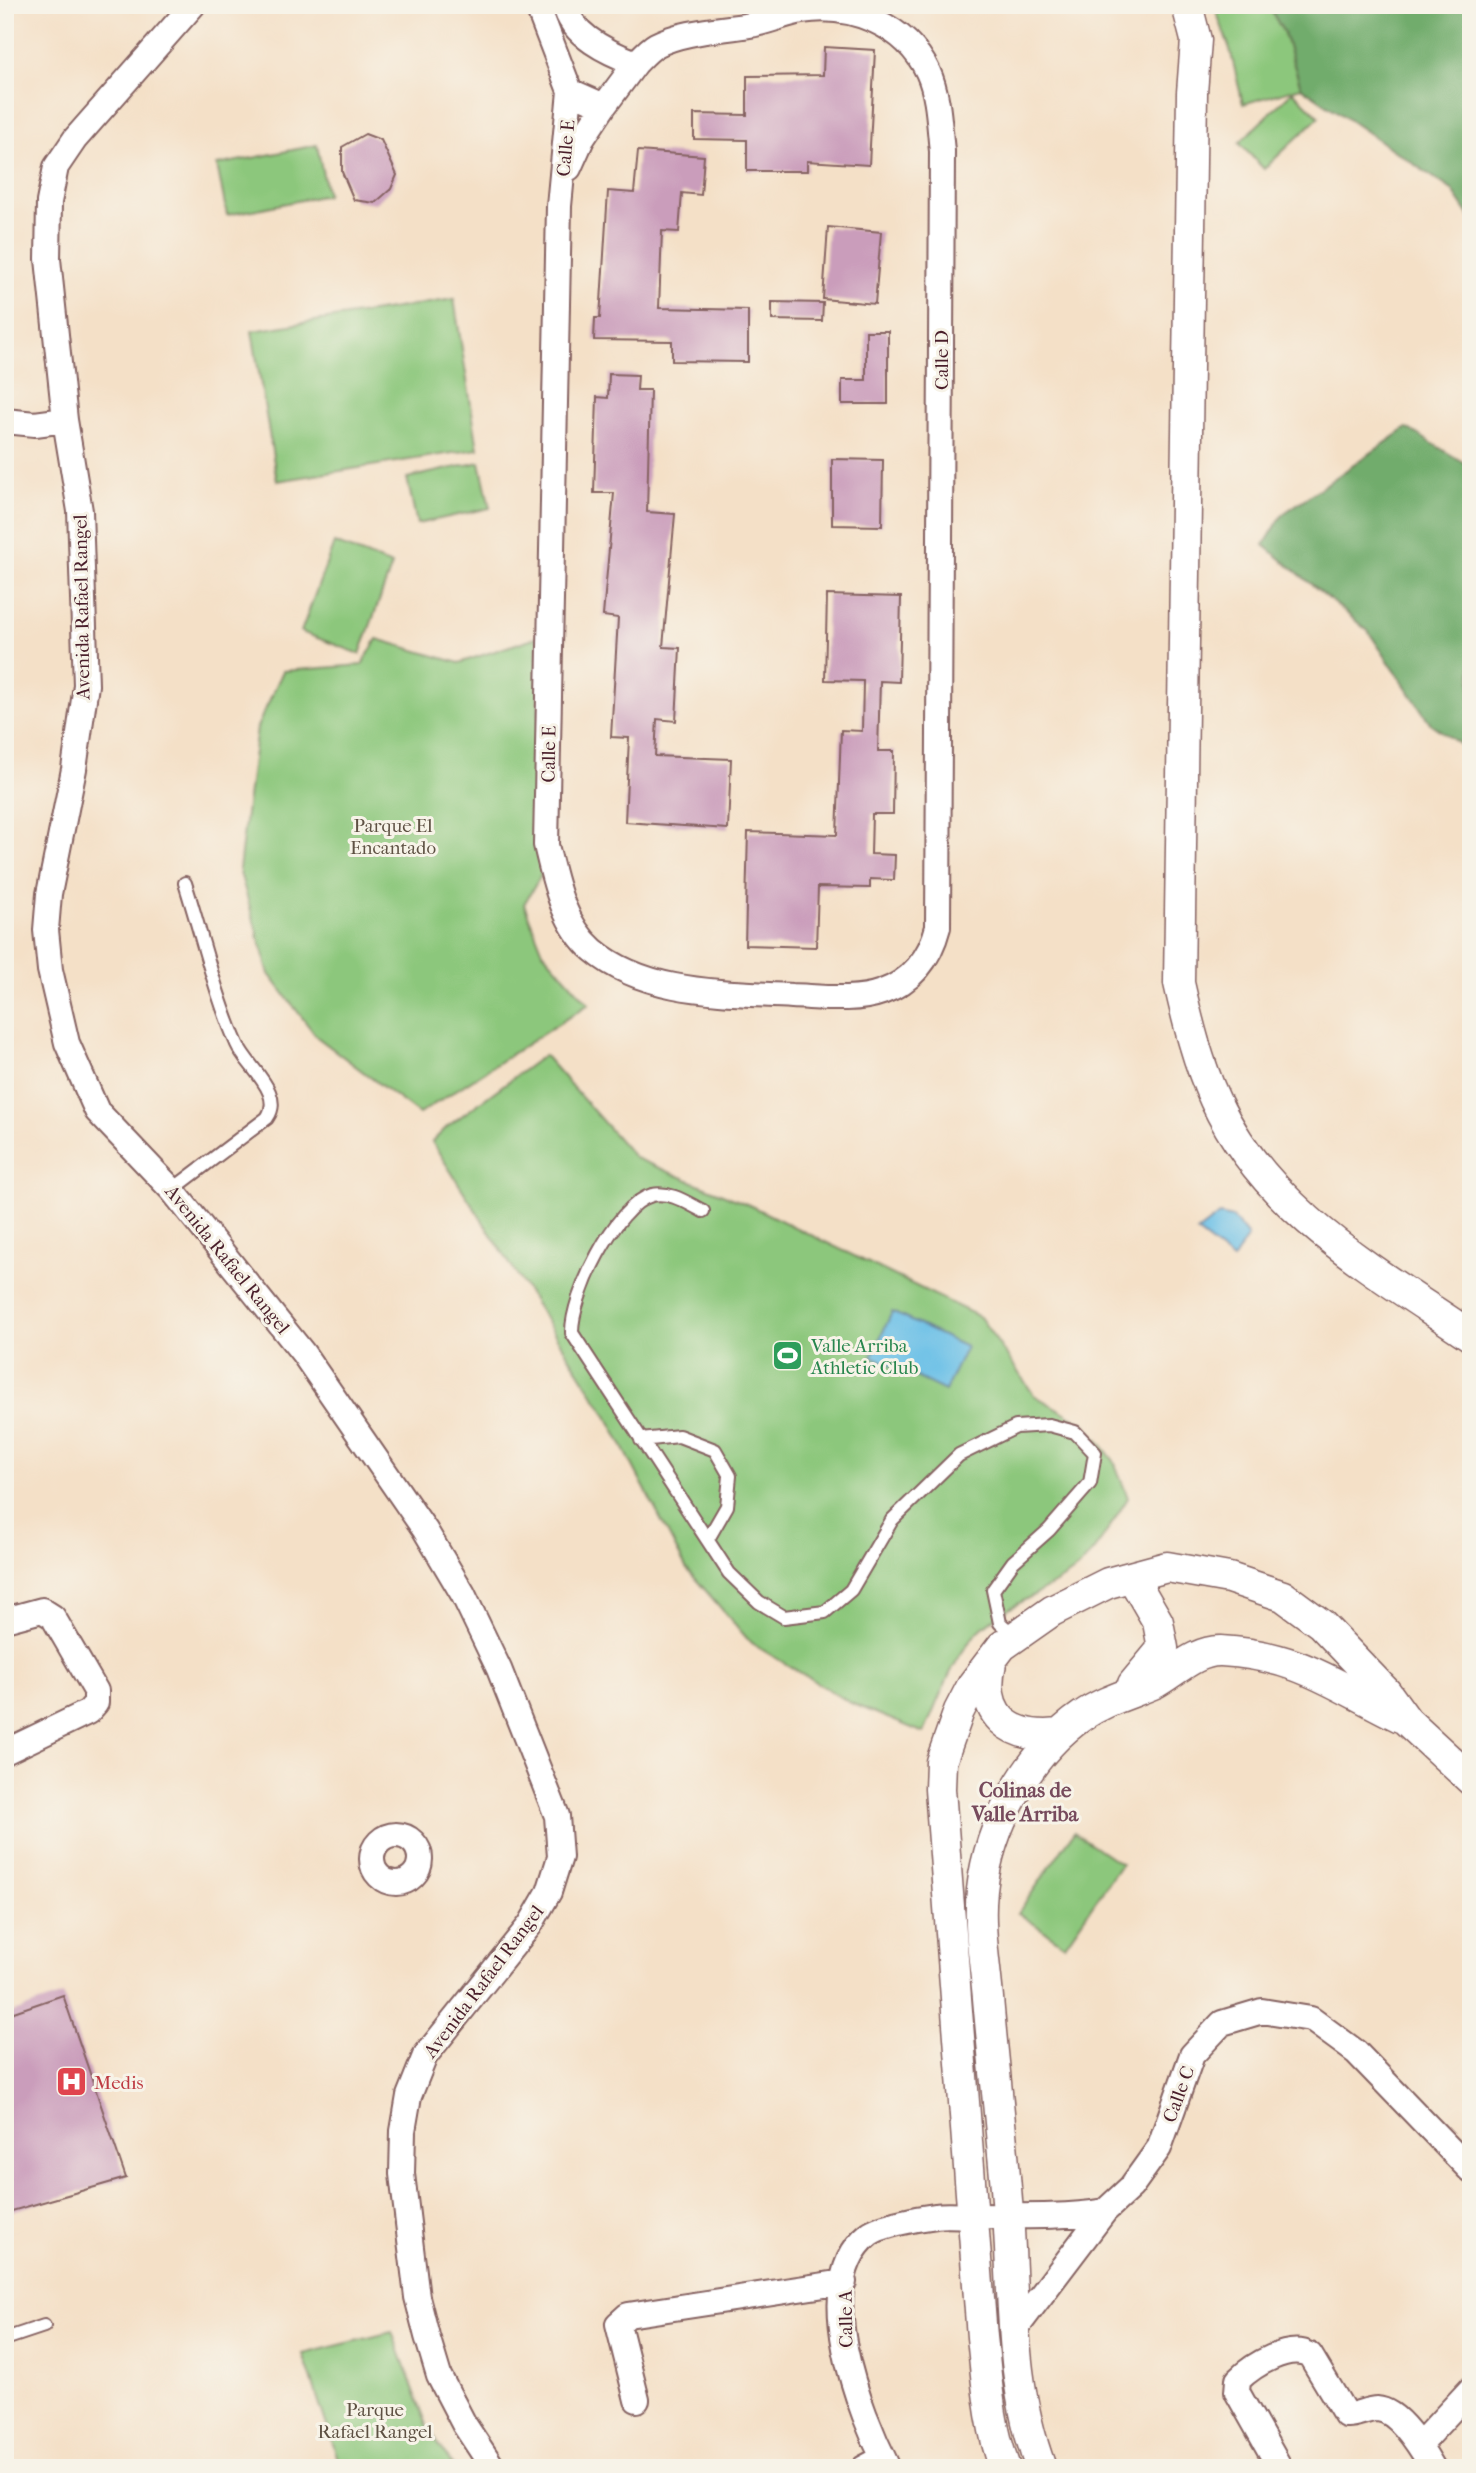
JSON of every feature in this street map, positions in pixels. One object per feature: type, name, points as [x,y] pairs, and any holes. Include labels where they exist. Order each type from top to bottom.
[{"type":"street","name":"Avenida Rafael Rangel","points":[[193,5],[95,114],[56,167],[49,202],[48,259],[65,420],[80,510],[86,685],[74,769],[49,894],[46,930],[50,970],[67,1042],[97,1111],[172,1190],[303,1353],[425,1530],[463,1594],[499,1669],[557,1816],[560,1857],[549,1892],[530,1925],[425,2056],[408,2096],[403,2131],[402,2174],[417,2297],[439,2376],[464,2424],[493,2468]]},
{"type":"street","points":[[537,5],[570,91],[604,106]]},
{"type":"street","points":[[565,5],[567,14],[586,37],[636,63]]},
{"type":"street","points":[[1187,5],[1196,40],[1192,93],[1179,983],[1199,1059],[1216,1102],[1272,1187],[1335,1244],[1471,1336]]},
{"type":"street","name":"Calle D","points":[[604,106],[636,63],[656,45],[688,36],[772,22],[801,12],[833,10],[861,14],[890,29],[912,49],[928,72],[935,99],[942,151],[938,927],[932,951],[917,970]]},
{"type":"street","name":"Calle E","points":[[570,91],[559,206],[546,845],[556,884],[574,929],[592,949],[612,964],[679,987],[713,991],[859,997],[881,993],[900,984],[917,970]]},
{"type":"street","name":"Calle E","points":[[559,206],[570,163],[604,106]]},
{"type":"street","points":[[5,421],[35,424],[65,420]]},
{"type":"street","points":[[1005,2468],[998,2450],[988,2397],[942,1816],[941,1762],[959,1711],[992,1659],[1014,1636],[1108,1583],[1167,1567],[1228,1578],[1283,1596],[1321,1624],[1386,1692],[1407,1721],[1471,1780]]},
{"type":"street","points":[[1122,1694],[1145,1673],[1163,1648],[1158,1622],[1132,1577]]},
{"type":"street","points":[[5,1620],[42,1610],[53,1617],[96,1691],[96,1703],[88,1712],[5,1752]]},
{"type":"street","points":[[1041,2468],[1033,2445],[1022,2393],[1014,2331],[1008,2215],[981,1919],[986,1864],[1007,1811],[1036,1760],[1060,1734],[1082,1717],[1122,1694],[1154,1683],[1189,1660],[1217,1651],[1278,1658],[1329,1679],[1407,1721]]},
{"type":"street","points":[[992,1659],[986,1694],[1004,1721],[1017,1731],[1032,1735],[1060,1734]]},
{"type":"street","name":"Calle C","points":[[1014,2331],[1105,2211],[1131,2187],[1159,2148],[1192,2055],[1223,2023],[1262,2011],[1311,2019],[1356,2052],[1471,2171]]},
{"type":"street","points":[[974,2216],[1076,2215],[1105,2211]]},
{"type":"street","name":"Calle A","points":[[878,2464],[846,2361],[842,2302],[847,2263],[870,2234],[938,2215],[974,2216]]},
{"type":"street","points":[[637,2400],[618,2324],[628,2315],[844,2282]]},
{"type":"street","points":[[1280,2468],[1237,2392],[1238,2380],[1249,2368],[1293,2351],[1310,2356],[1346,2415],[1367,2409],[1383,2409],[1413,2435],[1433,2468]]},
{"type":"street","points":[[1419,2445],[1471,2389]]},
{"type":"lane","points":[[172,1190],[267,1118],[273,1110],[273,1098],[237,1045],[185,883]]},
{"type":"lane","points":[[703,1211],[667,1194],[649,1196],[631,1209],[612,1229],[578,1300],[572,1320],[572,1333],[729,1573],[759,1602],[784,1617],[825,1612],[851,1590],[892,1520],[959,1455],[1016,1427],[1049,1425],[1075,1432],[1095,1454],[1090,1483],[1049,1530],[1013,1562],[993,1590],[1000,1623],[1014,1636]]},
{"type":"lane","points":[[641,1440],[679,1436],[715,1450],[730,1476],[727,1506],[708,1539]]},
{"type":"lane","points":[[5,2339],[44,2326]]},
{"type":"green space","points":[[1214,5],[1268,5],[1284,33],[1301,87],[1243,104],[1230,49]]},
{"type":"green space","points":[[1268,5],[1471,5],[1471,218],[1452,190],[1301,87],[1284,33]]},
{"type":"green space","points":[[1293,91],[1319,117],[1264,169],[1239,143]]},
{"type":"green space","points":[[317,145],[327,195],[227,215],[217,165]]},
{"type":"green space","points":[[454,299],[478,449],[277,481],[252,331]]},
{"type":"green space","points":[[1407,428],[1471,467],[1471,752],[1431,724],[1368,631],[1264,545],[1283,514]]},
{"type":"green space","points":[[480,462],[490,508],[417,524],[407,478]]},
{"type":"green space","points":[[334,543],[392,565],[360,654],[301,632]]},
{"type":"green space","name":"Parque El Encantado","points":[[537,637],[543,872],[524,904],[543,952],[589,1004],[419,1114],[317,1037],[269,974],[239,869],[257,727],[283,671],[362,665],[377,639],[459,663]]},
{"type":"green space","name":"Valle Arriba Athletic Club","points":[[544,1055],[635,1158],[749,1205],[980,1317],[1034,1395],[1086,1425],[1114,1461],[1128,1498],[1102,1539],[1078,1568],[1001,1614],[980,1630],[962,1652],[924,1733],[851,1703],[751,1643],[686,1568],[606,1414],[432,1142],[448,1126]]},
{"type":"green space","points":[[1074,1832],[1121,1864],[1065,1945],[1018,1913]]},
{"type":"green space","name":"Parque Rafael Rangel","points":[[392,2332],[427,2425],[454,2468],[341,2468],[303,2354]]},
{"type":"water","points":[[1219,1215],[1233,1218],[1248,1236],[1233,1260],[1197,1232]]},
{"type":"water","points":[[892,1312],[966,1347],[945,1391],[872,1356]]},
{"type":"building","points":[[824,47],[875,50],[869,165],[807,161],[807,171],[747,171],[747,140],[694,139],[694,114],[747,115],[747,76],[823,75]]},
{"type":"building","points":[[365,134],[381,140],[397,175],[391,189],[375,203],[354,200],[342,172],[342,147]]},
{"type":"building","points":[[638,151],[704,156],[701,195],[682,193],[679,232],[662,231],[659,308],[748,310],[748,362],[672,361],[672,341],[594,340],[595,318],[600,318],[608,191],[634,193]]},
{"type":"building","points":[[828,227],[881,232],[875,304],[823,299]]},
{"type":"building","points":[[772,302],[823,303],[822,321],[772,320]]},
{"type":"building","points":[[866,331],[888,331],[888,404],[842,404],[842,380],[866,380]]},
{"type":"building","points":[[609,374],[638,375],[637,390],[650,390],[647,512],[675,514],[663,647],[680,648],[676,721],[657,719],[655,756],[731,759],[728,829],[625,822],[629,738],[611,737],[618,618],[603,616],[614,493],[594,493],[597,397],[608,398]]},
{"type":"building","points":[[832,459],[883,460],[882,526],[832,525]]},
{"type":"building","points":[[827,595],[901,597],[899,682],[880,681],[878,751],[894,751],[893,814],[872,814],[871,854],[895,855],[894,880],[870,879],[870,888],[818,887],[816,947],[745,945],[748,832],[837,835],[841,730],[862,731],[863,681],[825,680]]},
{"type":"building","points":[[63,1995],[126,2178],[5,2213],[5,2015]]},
{"type":"place","name":"Valle Arriba Athletic Club","points":[[788,1356]]},
{"type":"place","name":"Medis","points":[[71,2082]]},
{"type":"district","name":"Colinas de Valle Arriba","points":[[1025,1802]]}]
